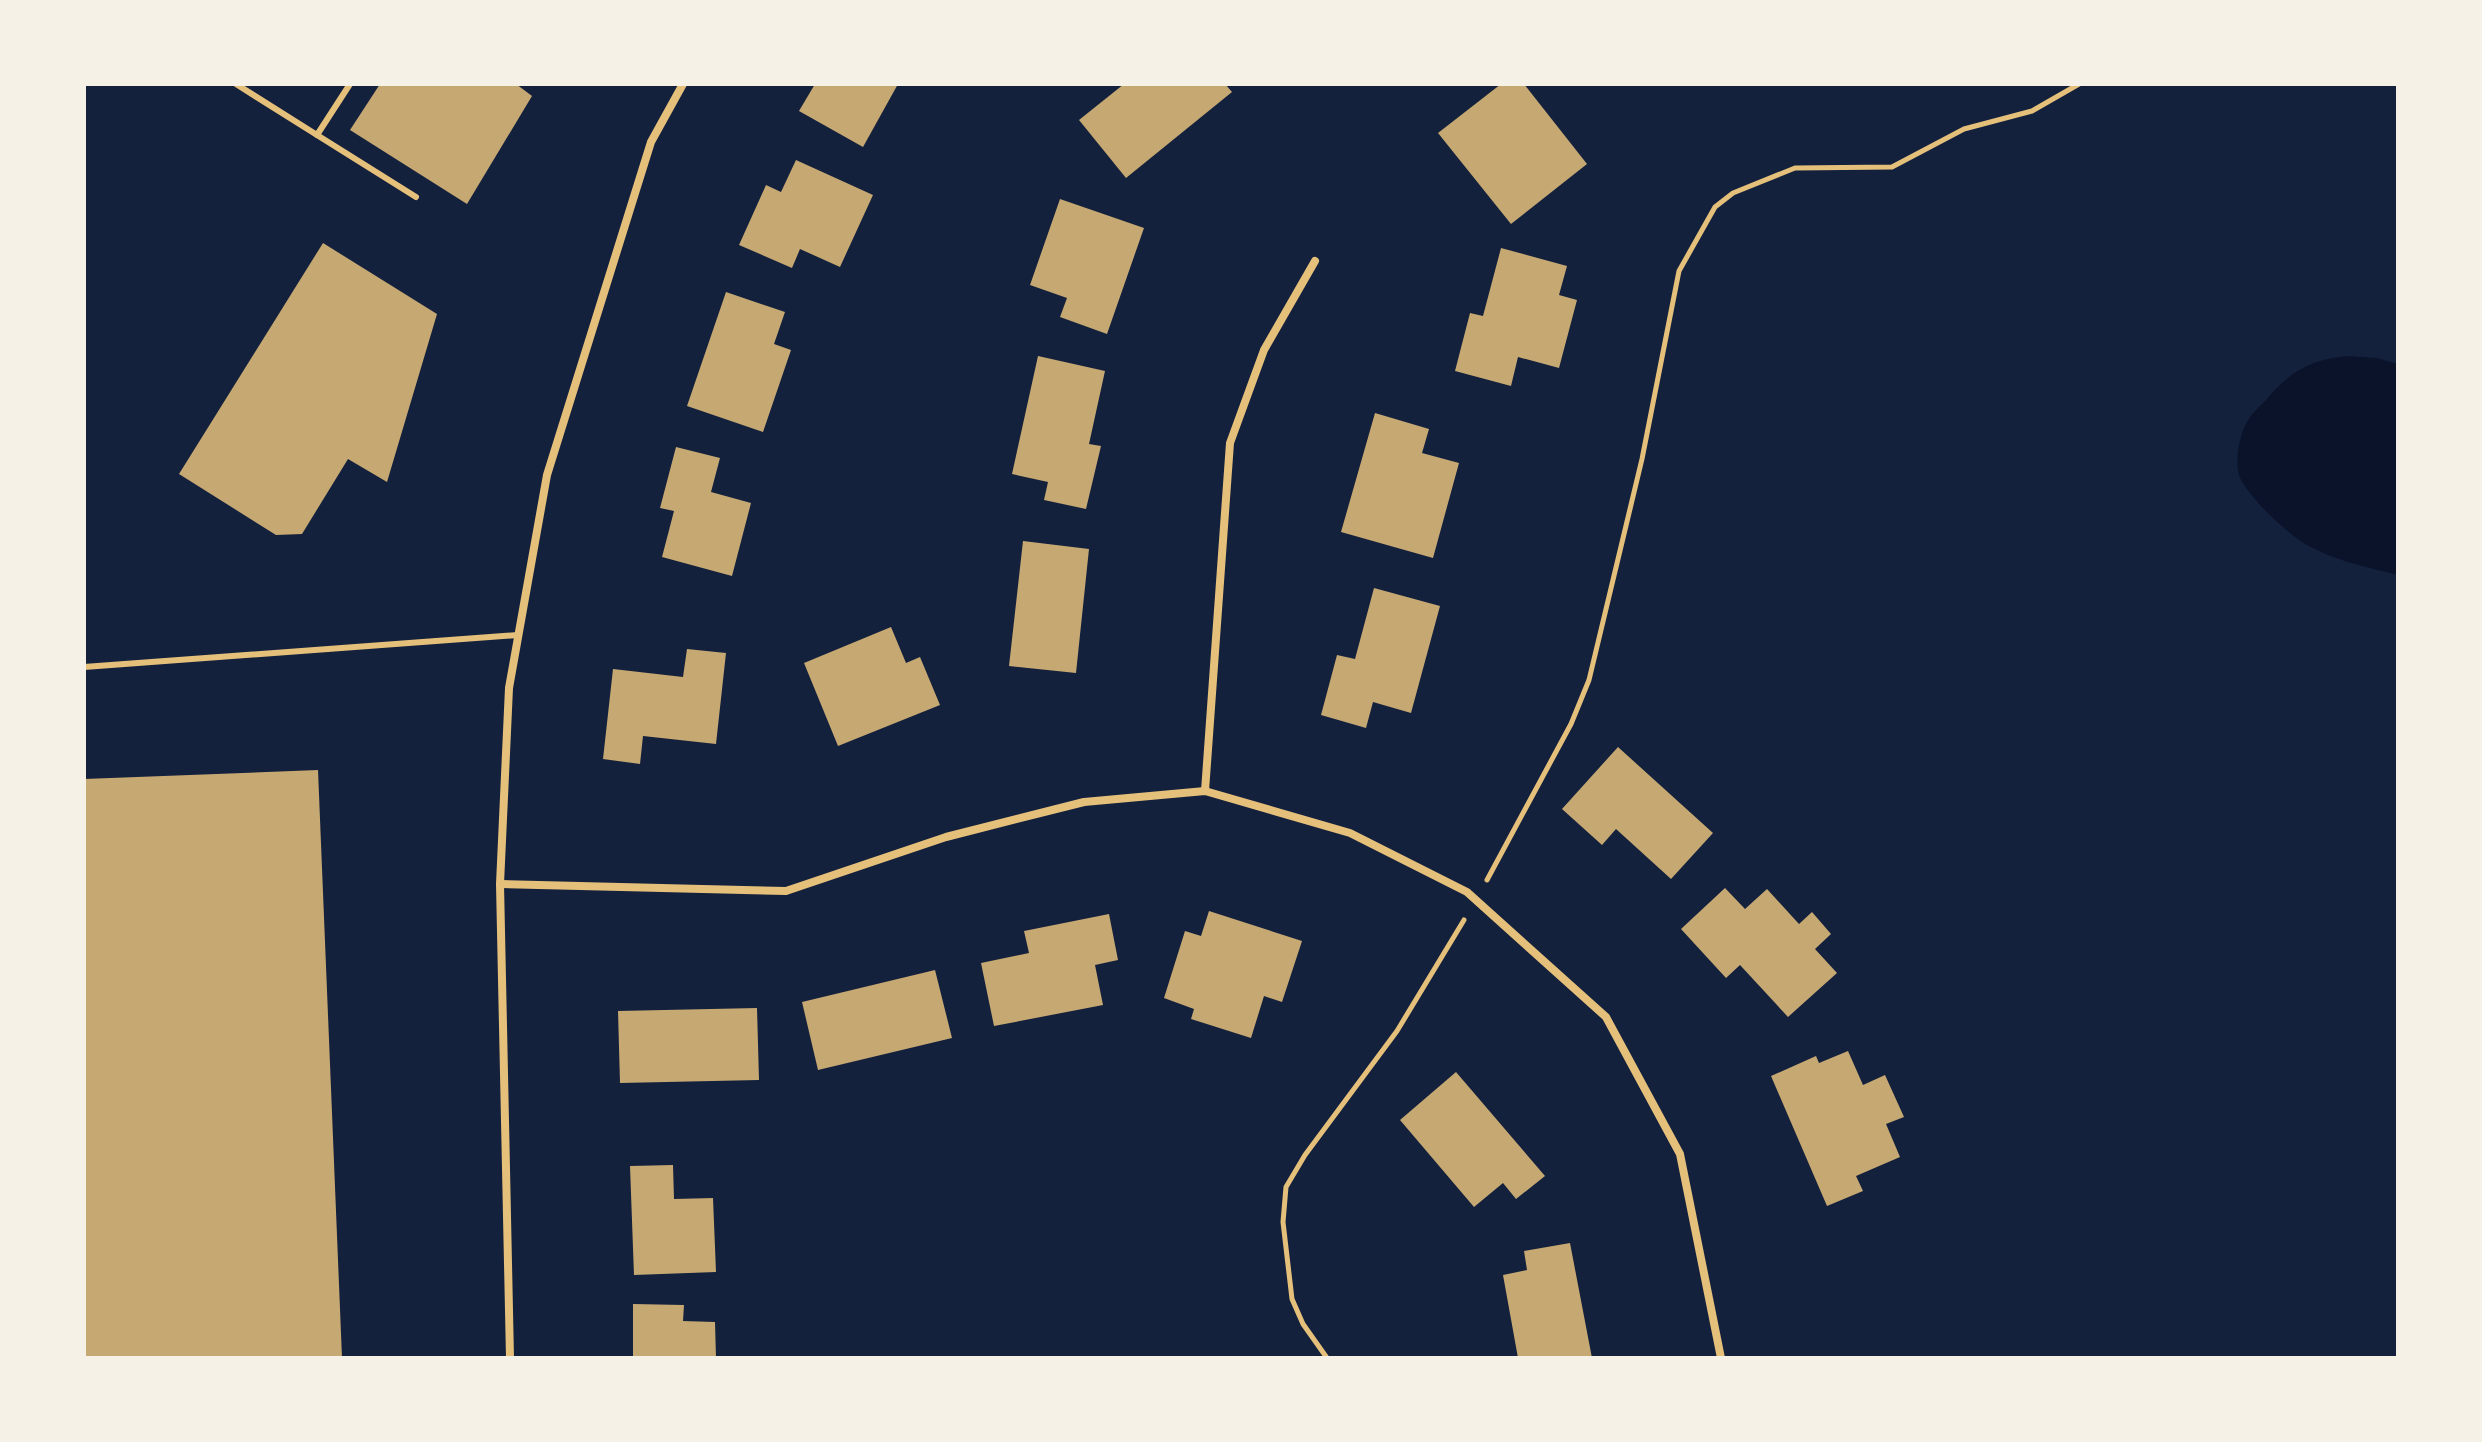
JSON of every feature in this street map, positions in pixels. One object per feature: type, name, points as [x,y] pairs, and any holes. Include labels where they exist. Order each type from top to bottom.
[{"type":"street","points":[[510,1358],[500,884],[509,688],[547,475],[651,142],[683,84]]},
{"type":"street","points":[[1205,791],[1230,443],[1264,350],[1315,261]]},
{"type":"street","points":[[500,884],[786,891],[946,837],[1084,802],[1205,791],[1350,833],[1467,892],[1606,1017],[1680,1154],[1721,1358]]},
{"type":"lane","points":[[236,84],[416,197]]},
{"type":"lane","points":[[317,135],[350,84]]},
{"type":"lane","points":[[84,667],[518,635]]},
{"type":"path","points":[[1327,1358],[1303,1324],[1292,1299],[1283,1222],[1286,1187],[1305,1155],[1397,1031],[1476,900],[1571,724],[1589,680],[1642,459],[1679,271],[1715,207],[1733,193],[1795,168],[1892,167],[1964,129],[2032,111],[2079,84]]},
{"type":"water","points":[[2349,356],[2377,358],[2398,364],[2398,575],[2334,557],[2299,540],[2258,503],[2238,472],[2238,450],[2243,429],[2252,414],[2302,368],[2323,360]]},
{"type":"building","points":[[380,84],[516,84],[532,96],[467,204],[350,130]]},
{"type":"building","points":[[815,84],[898,84],[863,147],[799,111]]},
{"type":"building","points":[[1124,84],[1225,84],[1232,92],[1126,178],[1079,120]]},
{"type":"building","points":[[1501,84],[1524,84],[1587,164],[1511,224],[1438,133]]},
{"type":"building","points":[[796,160],[873,195],[840,267],[800,249],[792,268],[739,245],[766,185],[781,192]]},
{"type":"building","points":[[1060,199],[1144,228],[1107,334],[1060,317],[1067,298],[1030,285]]},
{"type":"building","points":[[323,243],[437,314],[387,482],[348,459],[302,534],[276,535],[179,474]]},
{"type":"building","points":[[1501,248],[1567,266],[1559,295],[1577,300],[1559,368],[1518,357],[1511,386],[1455,371],[1470,313],[1483,316]]},
{"type":"building","points":[[726,292],[785,312],[774,344],[791,350],[763,432],[687,406]]},
{"type":"building","points":[[1038,356],[1105,371],[1089,444],[1101,446],[1086,509],[1044,500],[1048,482],[1012,474]]},
{"type":"building","points":[[1375,413],[1429,429],[1422,453],[1459,463],[1433,558],[1341,532]]},
{"type":"building","points":[[676,447],[720,458],[711,492],[751,503],[732,576],[662,557],[674,511],[660,508]]},
{"type":"building","points":[[1023,541],[1089,549],[1076,673],[1009,666]]},
{"type":"building","points":[[1374,588],[1440,606],[1411,713],[1373,702],[1366,728],[1321,715],[1337,655],[1355,659]]},
{"type":"building","points":[[891,627],[906,663],[920,657],[940,705],[838,746],[804,663]]},
{"type":"building","points":[[687,649],[726,653],[716,744],[643,736],[640,764],[603,759],[613,669],[683,677]]},
{"type":"building","points":[[1618,747],[1713,833],[1671,879],[1616,829],[1602,845],[1562,809]]},
{"type":"building","points":[[318,770],[342,1358],[84,1358],[84,779]]},
{"type":"building","points":[[1725,888],[1745,909],[1767,889],[1799,924],[1812,912],[1831,934],[1815,949],[1837,973],[1788,1017],[1740,965],[1726,978],[1681,929]]},
{"type":"building","points":[[1209,911],[1302,941],[1282,1002],[1264,996],[1251,1038],[1191,1019],[1194,1009],[1164,998],[1185,931],[1201,936]]},
{"type":"building","points":[[1109,914],[1118,960],[1095,965],[1103,1005],[994,1026],[981,963],[1029,953],[1024,931]]},
{"type":"building","points":[[935,970],[952,1038],[818,1070],[802,1002]]},
{"type":"building","points":[[757,1008],[759,1080],[620,1083],[618,1011]]},
{"type":"building","points":[[1848,1051],[1863,1085],[1885,1075],[1904,1117],[1886,1124],[1900,1157],[1856,1176],[1863,1191],[1827,1206],[1771,1076],[1816,1056],[1819,1063]]},
{"type":"building","points":[[1456,1072],[1545,1176],[1516,1199],[1503,1183],[1474,1207],[1400,1120]]},
{"type":"building","points":[[673,1165],[674,1199],[713,1198],[716,1272],[634,1275],[630,1166]]},
{"type":"building","points":[[1570,1243],[1592,1358],[1518,1358],[1503,1275],[1527,1270],[1524,1251]]},
{"type":"building","points":[[633,1304],[684,1305],[683,1321],[715,1322],[716,1358],[633,1358]]}]
